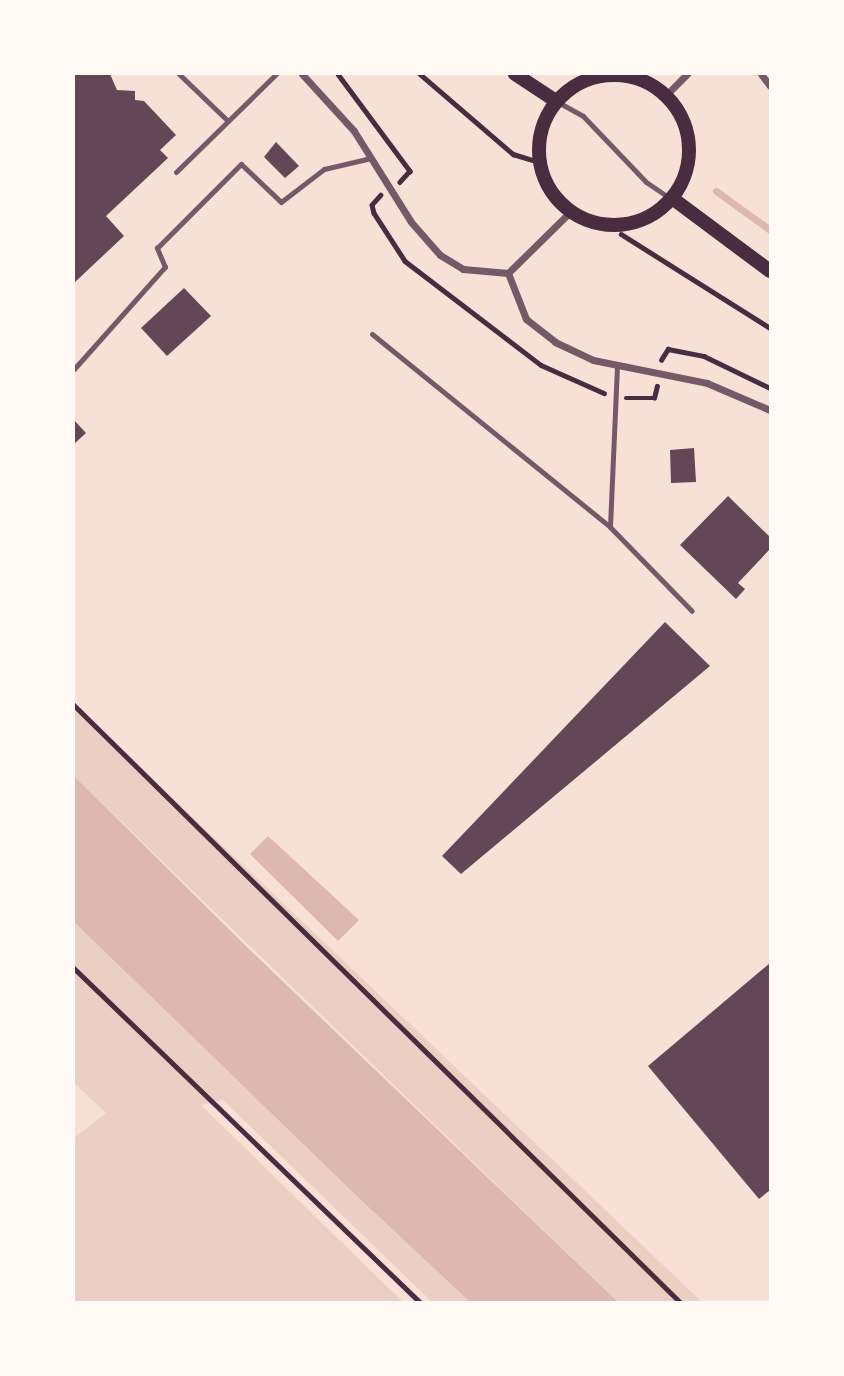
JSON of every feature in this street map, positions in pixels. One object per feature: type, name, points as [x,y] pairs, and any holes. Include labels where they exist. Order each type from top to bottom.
[{"type":"main road","points":[[515,74],[556,101]]},
{"type":"main road","points":[[616,75],[666,95],[689,141],[687,168],[672,198],[635,222],[614,225],[571,211],[546,182],[540,162],[540,138],[556,101],[596,77],[616,75]]},
{"type":"main road","points":[[672,198],[771,271]]},
{"type":"street","points":[[302,74],[354,131],[368,159],[440,256],[484,275],[508,273],[571,211]]},
{"type":"street","points":[[666,95],[687,74]]},
{"type":"street","points":[[761,74],[771,86]]},
{"type":"street","points":[[508,273],[526,319],[555,342],[617,366],[707,383],[771,410]]},
{"type":"lane","points":[[179,74],[227,120]]},
{"type":"lane","points":[[177,172],[276,74]]},
{"type":"lane","points":[[556,101],[583,116],[646,182],[672,198]]},
{"type":"lane","points":[[74,369],[165,267],[157,248],[241,164],[281,202],[324,169],[368,159]]},
{"type":"lane","points":[[372,334],[610,527],[692,611]]},
{"type":"lane","points":[[610,527],[617,366]]},
{"type":"path","points":[[420,74],[513,154],[540,162]]},
{"type":"path","points":[[621,234],[771,328]]},
{"type":"path","points":[[74,705],[680,1303]]},
{"type":"path","points":[[74,968],[420,1303]]},
{"type":"shaded area","points":[[74,702],[702,1302],[618,1302],[74,776]]},
{"type":"shaded area","points":[[74,776],[251,951],[618,1302],[470,1302],[363,1202],[74,922]]},
{"type":"shaded area","points":[[268,836],[359,920],[338,941],[250,854]]},
{"type":"shaded area","points":[[74,922],[470,1302],[432,1302],[223,1100],[201,1105],[403,1302],[74,1302],[74,1138],[106,1113],[74,1083]]},
{"type":"building","points":[[74,74],[110,74],[117,90],[135,91],[135,100],[144,101],[176,135],[160,150],[168,158],[106,216],[124,236],[74,283]]},
{"type":"building","points":[[276,142],[299,166],[285,178],[264,157]]},
{"type":"building","points":[[184,288],[211,316],[167,356],[141,328]]},
{"type":"building","points":[[74,420],[86,433],[74,444]]},
{"type":"building","points":[[694,448],[696,482],[671,483],[670,450]]},
{"type":"building","points":[[728,496],[770,537],[770,549],[738,583],[745,589],[736,599],[680,545]]},
{"type":"building","points":[[665,622],[710,666],[461,874],[442,856]]},
{"type":"building","points":[[770,963],[770,1190],[759,1199],[648,1066]]},
{"type":"waterway","points":[[716,191],[770,230]]}]
